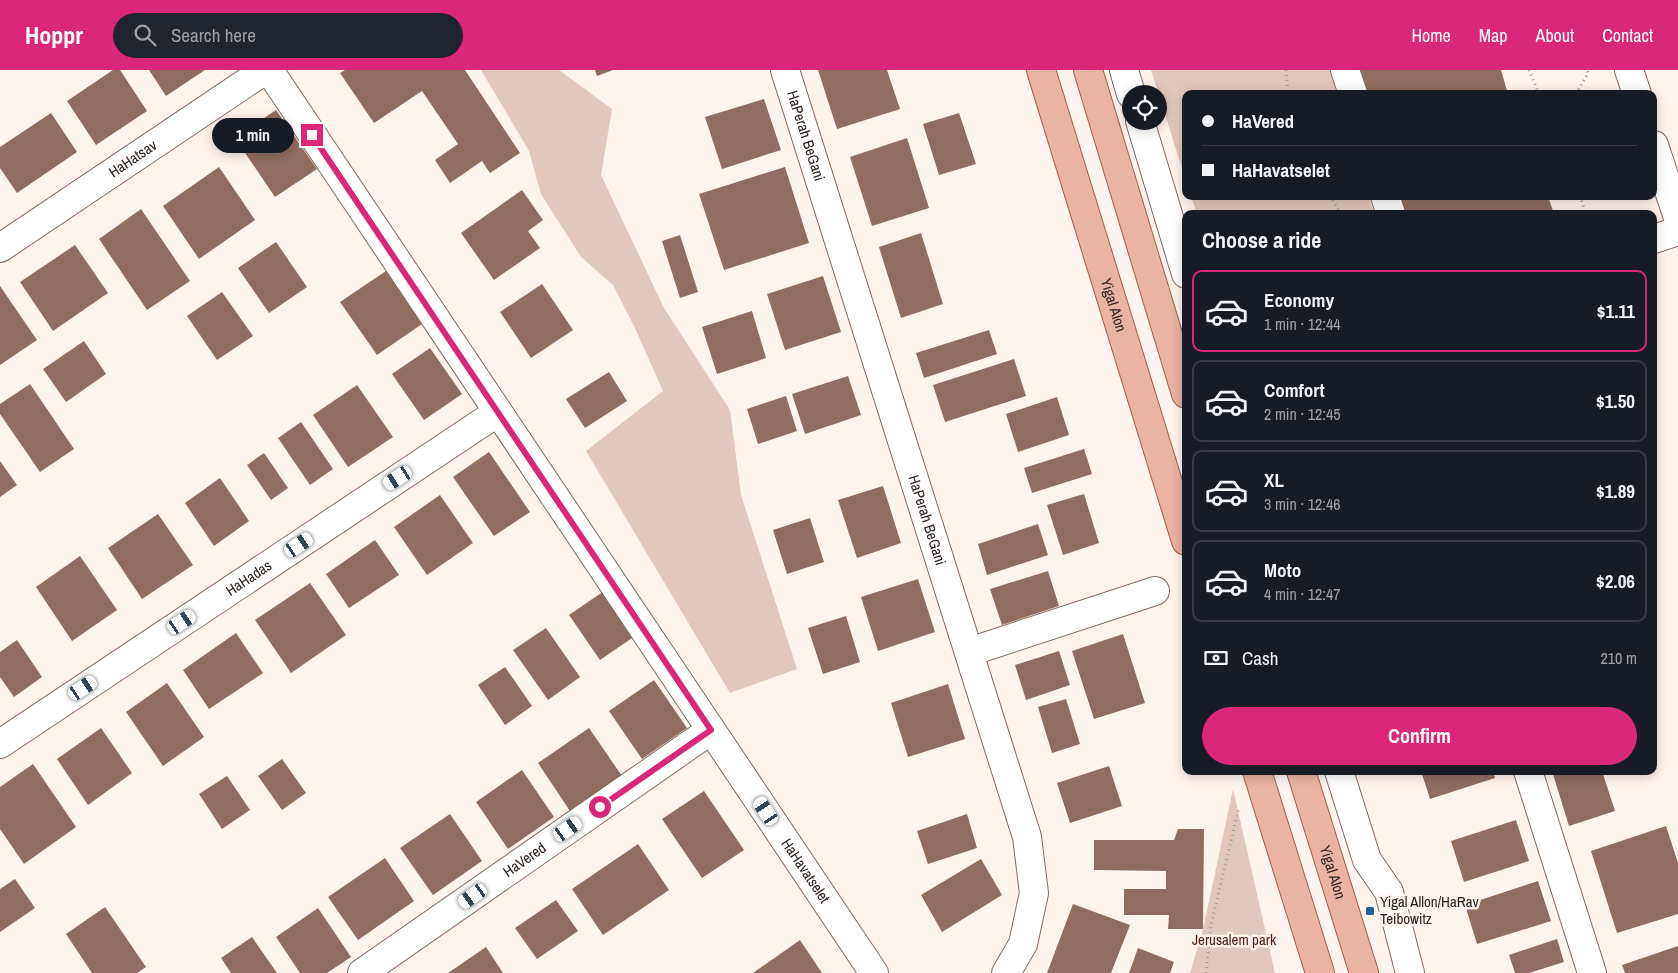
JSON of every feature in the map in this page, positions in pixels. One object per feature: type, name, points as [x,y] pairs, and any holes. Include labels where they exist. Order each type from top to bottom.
[{"type":"main road","name":"Yigal Alon","points":[[1041,70],[1182,528]]},
{"type":"main road","points":[[1088,70],[1182,381]]},
{"type":"main road","points":[[1258,775],[1320,973]]},
{"type":"main road","name":"Yigal Alon","points":[[1302,775],[1364,973]]},
{"type":"street","name":"HaHatsav","points":[[0,248],[265,70]]},
{"type":"street","name":"HaHavatselet","points":[[268,70],[874,973]]},
{"type":"street","name":"HaPerah BeGani","points":[[785,70],[1027,837],[1034,893],[1023,944],[1006,973]]},
{"type":"street","points":[[1124,70],[1128,85]]},
{"type":"street","points":[[1346,70],[1352,90]]},
{"type":"street","points":[[1629,70],[1636,90]]},
{"type":"street","points":[[1143,130],[1182,261]]},
{"type":"street","points":[[1657,154],[1678,218]]},
{"type":"street","points":[[1657,238],[1678,231]]},
{"type":"street","name":"HaHadas","points":[[0,744],[498,412]]},
{"type":"street","points":[[969,652],[1155,591]]},
{"type":"street","name":"HaVered","points":[[362,973],[711,730]]},
{"type":"street","points":[[1340,775],[1367,860],[1389,892],[1410,973]]},
{"type":"street","points":[[1529,775],[1592,973]]},
{"type":"path","points":[[1286,70],[1288,90]]},
{"type":"path","points":[[1528,70],[1537,90]]},
{"type":"path","points":[[1578,90],[1588,73],[1587,70]]},
{"type":"path","points":[[1206,973],[1212,925],[1240,800]]},
{"type":"green space","points":[[481,70],[559,70],[612,109],[601,175],[664,308],[730,410],[741,495],[797,669],[730,693],[586,451],[663,391],[635,328],[613,285],[581,257],[541,194],[529,151]]},
{"type":"green space","points":[[1151,70],[1330,70],[1336,90],[1182,90],[1182,168],[1167,121],[1167,85],[1156,85]]},
{"type":"green space","points":[[1192,200],[1370,200],[1373,210],[1196,210]]},
{"type":"green space","name":"Jerusalem park","points":[[1233,789],[1275,973],[1190,973],[1203,929]]},
{"type":"building","points":[[113,70],[120,70],[147,111],[96,145],[67,101]]},
{"type":"building","points":[[149,70],[205,70],[166,96]]},
{"type":"building","points":[[345,70],[465,70],[520,153],[490,173],[482,161],[450,183],[435,160],[458,144],[422,91],[374,123],[340,73]]},
{"type":"building","points":[[595,70],[613,70],[597,76]]},
{"type":"building","points":[[818,70],[887,70],[900,109],[837,129]]},
{"type":"building","points":[[1359,70],[1501,70],[1507,90],[1365,90]]},
{"type":"building","points":[[764,99],[781,150],[722,169],[705,117]]},
{"type":"building","points":[[276,110],[317,169],[275,197],[235,138]]},
{"type":"building","points":[[51,113],[77,152],[17,193],[0,168],[0,147]]},
{"type":"building","points":[[959,113],[976,164],[939,175],[923,124]]},
{"type":"building","points":[[907,138],[929,208],[872,226],[850,157]]},
{"type":"building","points":[[219,167],[255,220],[199,259],[163,206]]},
{"type":"building","points":[[785,167],[809,243],[724,270],[699,194]]},
{"type":"building","points":[[522,190],[543,220],[528,231],[540,248],[494,280],[461,233]]},
{"type":"building","points":[[1400,200],[1549,200],[1553,210],[1403,210]]},
{"type":"building","points":[[141,209],[190,281],[147,310],[99,239]]},
{"type":"building","points":[[921,233],[943,304],[901,318],[879,247]]},
{"type":"building","points":[[680,235],[698,292],[680,298],[662,241]]},
{"type":"building","points":[[276,242],[307,287],[269,313],[238,268]]},
{"type":"building","points":[[75,245],[108,293],[53,331],[20,282]]},
{"type":"building","points":[[386,271],[422,324],[377,355],[340,302]]},
{"type":"building","points":[[823,276],[841,332],[785,350],[767,294]]},
{"type":"building","points":[[542,284],[573,330],[531,358],[500,312]]},
{"type":"building","points":[[0,286],[37,340],[0,365]]},
{"type":"building","points":[[222,292],[253,336],[217,360],[187,316]]},
{"type":"building","points":[[752,311],[766,358],[717,374],[702,327]]},
{"type":"building","points":[[989,330],[997,354],[924,378],[916,353]]},
{"type":"building","points":[[84,341],[106,374],[66,402],[43,369]]},
{"type":"building","points":[[430,348],[462,394],[424,420],[392,374]]},
{"type":"building","points":[[1014,359],[1026,396],[945,422],[933,385]]},
{"type":"building","points":[[609,372],[627,401],[585,428],[566,399]]},
{"type":"building","points":[[848,376],[861,415],[805,434],[792,394]]},
{"type":"building","points":[[30,384],[74,449],[40,472],[0,414],[0,404]]},
{"type":"building","points":[[357,385],[393,437],[348,467],[313,415]]},
{"type":"building","points":[[786,396],[797,431],[758,444],[747,409]]},
{"type":"building","points":[[1057,397],[1069,435],[1018,452],[1006,414]]},
{"type":"building","points":[[301,422],[333,469],[310,485],[278,438]]},
{"type":"building","points":[[1084,449],[1092,474],[1032,493],[1024,468]]},
{"type":"building","points":[[489,452],[530,512],[494,536],[453,477]]},
{"type":"building","points":[[264,453],[288,488],[271,500],[247,465]]},
{"type":"building","points":[[0,461],[17,485],[0,497]]},
{"type":"building","points":[[220,478],[249,521],[214,546],[185,503]]},
{"type":"building","points":[[883,486],[901,543],[857,558],[838,500]]},
{"type":"building","points":[[1084,494],[1099,543],[1063,555],[1047,505]]},
{"type":"building","points":[[440,495],[473,543],[427,575],[394,527]]},
{"type":"building","points":[[158,514],[193,565],[142,599],[108,548]]},
{"type":"building","points":[[810,518],[824,562],[787,574],[773,530]]},
{"type":"building","points":[[1038,524],[1048,555],[987,575],[978,544]]},
{"type":"building","points":[[375,540],[399,575],[349,608],[326,574]]},
{"type":"building","points":[[80,556],[117,610],[72,641],[36,587]]},
{"type":"building","points":[[1048,571],[1059,606],[1002,625],[990,589]]},
{"type":"building","points":[[918,579],[935,632],[878,651],[861,597]]},
{"type":"building","points":[[310,583],[346,635],[291,673],[255,620]]},
{"type":"building","points":[[604,591],[635,636],[600,660],[569,615]]},
{"type":"building","points":[[846,616],[860,662],[823,674],[808,628]]},
{"type":"building","points":[[546,628],[580,677],[548,700],[513,650]]},
{"type":"building","points":[[236,633],[263,673],[209,709],[183,670]]},
{"type":"building","points":[[1123,634],[1145,703],[1094,719],[1072,651]]},
{"type":"building","points":[[17,640],[42,677],[14,697],[0,677],[0,652]]},
{"type":"building","points":[[1059,651],[1070,685],[1026,700],[1015,665]]},
{"type":"building","points":[[505,667],[532,706],[505,725],[478,685]]},
{"type":"building","points":[[654,680],[687,728],[642,759],[609,711]]},
{"type":"building","points":[[167,683],[204,737],[163,766],[126,712]]},
{"type":"building","points":[[948,684],[965,739],[908,757],[891,703]]},
{"type":"building","points":[[1066,699],[1080,744],[1052,753],[1038,707]]},
{"type":"building","points":[[101,728],[132,773],[88,805],[57,759]]},
{"type":"building","points":[[589,728],[622,776],[570,811],[538,763]]},
{"type":"building","points":[[282,759],[306,793],[282,810],[258,776]]},
{"type":"building","points":[[33,764],[76,827],[24,864],[0,829],[0,787]]},
{"type":"building","points":[[1109,766],[1122,806],[1070,823],[1057,783]]},
{"type":"building","points":[[522,770],[554,817],[508,849],[476,802]]},
{"type":"building","points":[[1422,775],[1494,775],[1495,778],[1430,799]]},
{"type":"building","points":[[1553,775],[1603,775],[1615,811],[1569,826]]},
{"type":"building","points":[[227,776],[250,810],[222,829],[199,794]]},
{"type":"building","points":[[704,791],[744,850],[702,878],[662,819]]},
{"type":"building","points":[[450,814],[482,861],[433,895],[400,848]]},
{"type":"building","points":[[967,814],[977,848],[928,864],[917,831]]},
{"type":"building","points":[[1516,820],[1529,861],[1464,882],[1451,841]]},
{"type":"building","points":[[1666,826],[1678,863],[1678,914],[1617,933],[1591,851]]},
{"type":"building","points":[[1178,829],[1204,829],[1203,929],[1168,929],[1169,915],[1124,915],[1124,889],[1166,889],[1166,871],[1094,870],[1094,840],[1174,840]]},
{"type":"building","points":[[638,844],[669,890],[603,935],[572,889]]},
{"type":"building","points":[[385,858],[414,901],[358,940],[328,897]]},
{"type":"building","points":[[981,859],[1002,895],[942,932],[921,895]]},
{"type":"building","points":[[15,879],[35,908],[0,932],[0,889]]},
{"type":"building","points":[[1538,881],[1551,921],[1477,944],[1465,905]]},
{"type":"building","points":[[556,900],[578,931],[537,959],[515,928]]},
{"type":"building","points":[[1073,904],[1130,925],[1111,973],[1047,973]]},
{"type":"building","points":[[105,907],[146,967],[137,973],[92,973],[66,934]]},
{"type":"building","points":[[318,908],[351,957],[327,973],[300,973],[276,937]]},
{"type":"building","points":[[252,937],[277,973],[231,973],[221,958]]},
{"type":"building","points":[[1557,939],[1564,962],[1529,973],[1515,973],[1509,955]]},
{"type":"building","points":[[800,940],[822,973],[753,973]]},
{"type":"building","points":[[1678,946],[1678,973],[1625,973],[1622,965]]},
{"type":"building","points":[[486,947],[503,973],[448,973]]},
{"type":"building","points":[[1138,948],[1174,962],[1170,973],[1129,973]]},
{"type":"place","name":"Yigal Allon/HaRav Teibowitz","points":[[1370,911]]},
{"type":"route","points":[[312,135],[711,730],[600,807]]}]
